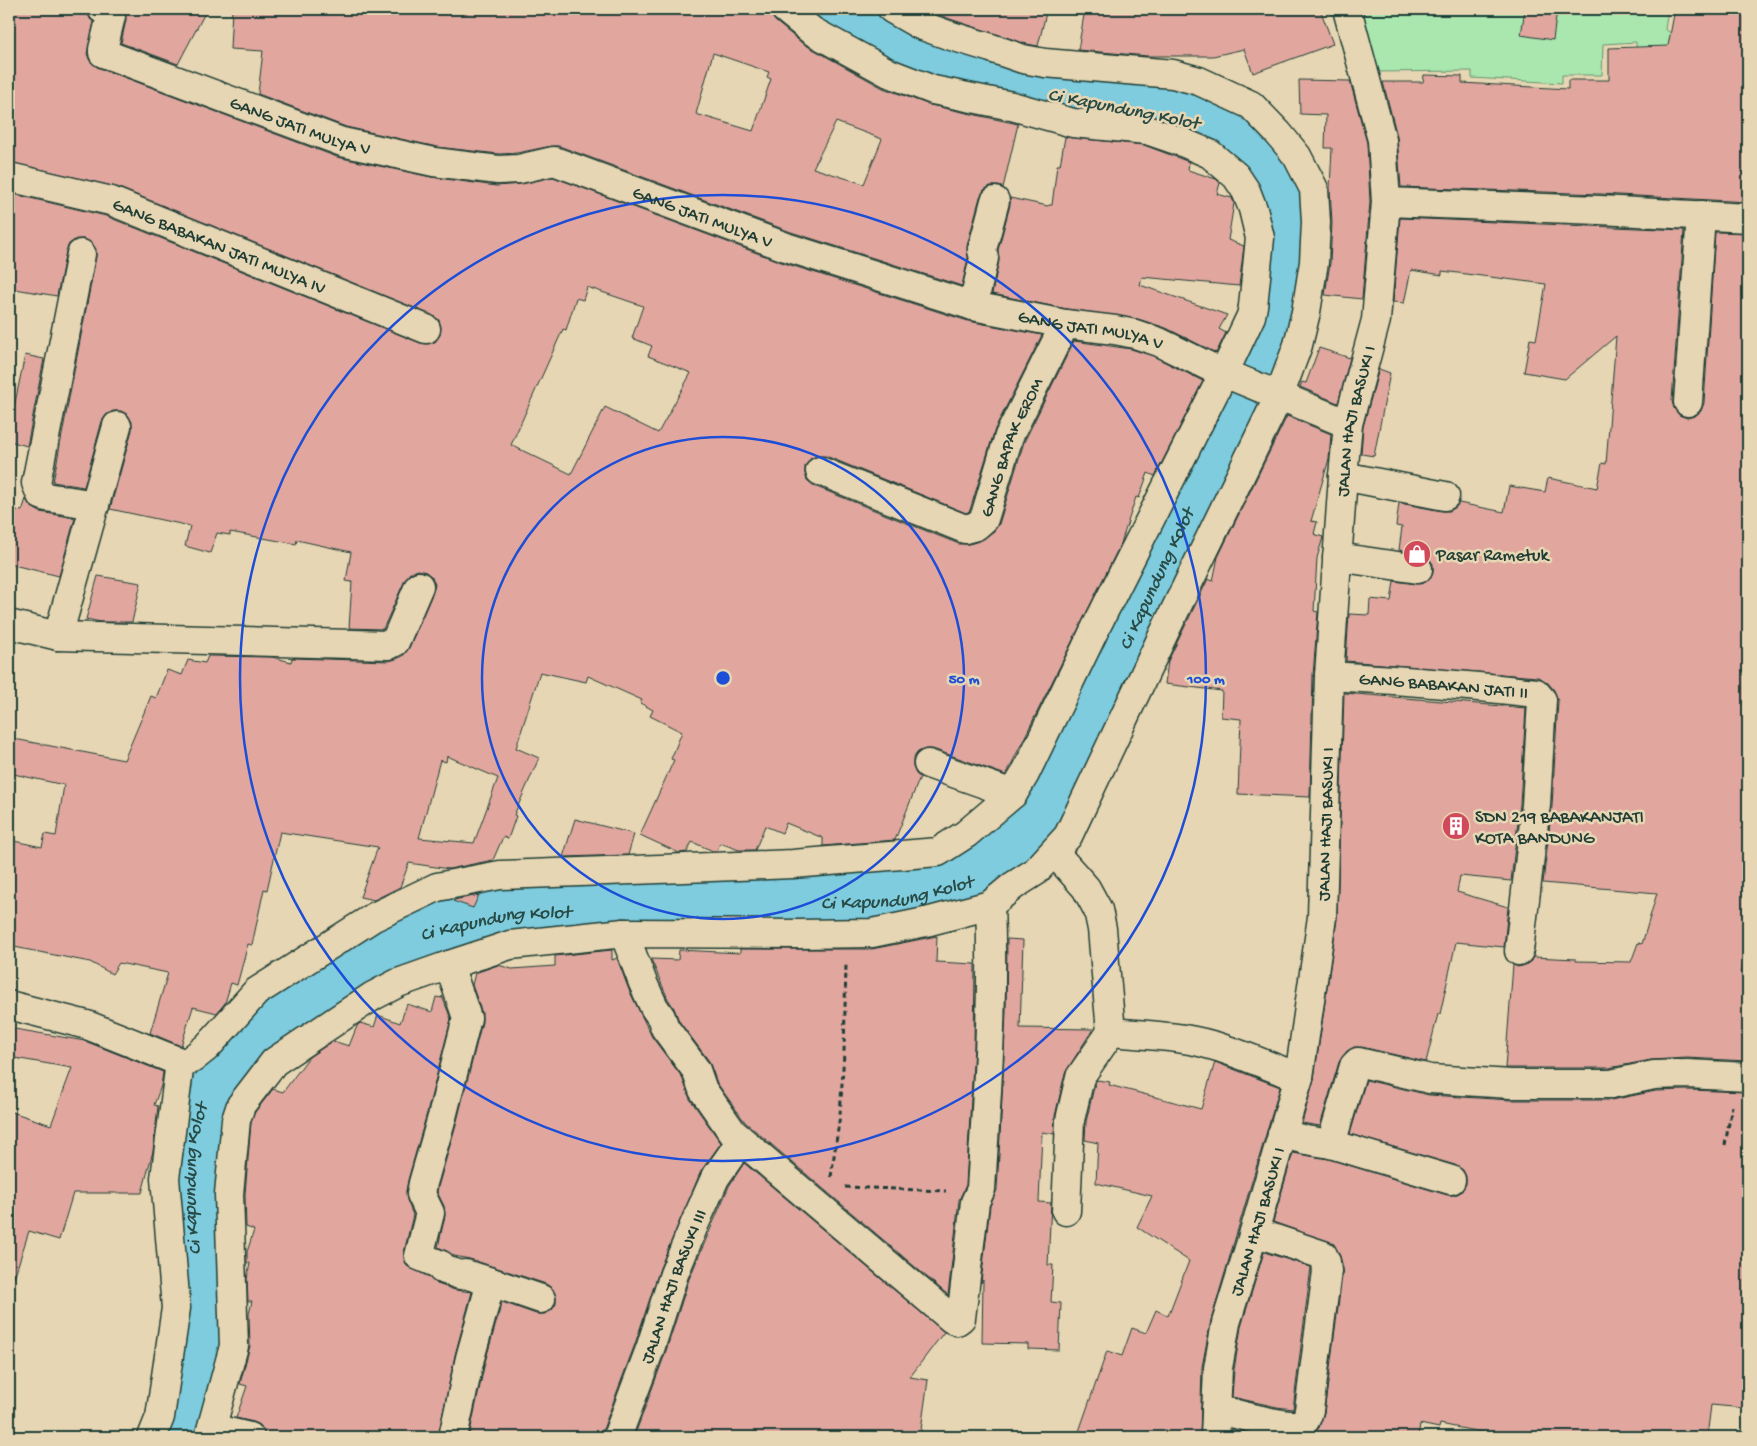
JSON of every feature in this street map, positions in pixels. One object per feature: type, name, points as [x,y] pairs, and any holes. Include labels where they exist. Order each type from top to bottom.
[{"type":"street","name":"GANG JATI MULYA V","points":[[102,9],[110,12],[111,16],[103,53],[342,142],[434,162],[498,170],[519,169],[554,161],[786,247],[973,306],[1066,324],[1135,334],[1159,342],[1230,376],[1348,424]]},
{"type":"street","points":[[9,1005],[87,1025],[180,1062],[186,1062],[207,1047],[256,992],[374,917],[437,887],[500,875],[793,864],[938,852],[966,834],[1013,794],[1230,376],[1253,306],[1260,238],[1253,209],[1246,191],[1236,176],[1210,154],[1182,142],[1147,130],[1074,123],[1012,106],[933,90],[889,73],[812,31],[784,9]]},
{"type":"street","points":[[250,1437],[210,1433],[234,1346],[229,1194],[236,1120],[242,1105],[274,1062],[373,996],[398,983],[510,945],[624,933],[872,933],[930,921],[990,905],[1013,886],[1035,872],[1068,836],[1298,345],[1306,312],[1314,262],[1316,222],[1314,189],[1297,156],[1278,132],[1251,105],[1199,81],[1173,74],[1045,63],[1023,59],[920,25],[892,9]]},
{"type":"street","name":"JALAN HAJI BASUKI I","points":[[1215,1437],[1218,1368],[1226,1323],[1299,1077],[1322,917],[1329,676],[1343,476],[1348,424],[1376,320],[1386,202],[1382,140],[1346,9]]},
{"type":"street","name":"GANG BABAKAN JATI MULYA IV","points":[[9,177],[111,201],[426,328]]},
{"type":"street","points":[[973,306],[984,258],[982,250],[995,201]]},
{"type":"street","points":[[1386,202],[1748,218]]},
{"type":"street","points":[[1688,402],[1700,215]]},
{"type":"street","points":[[81,254],[36,483],[39,491],[46,497],[95,505]]},
{"type":"street","name":"GANG BAPAK EROM","points":[[820,471],[965,529],[976,526],[984,519],[1009,436],[1066,324]]},
{"type":"street","points":[[58,636],[117,426]]},
{"type":"street","points":[[1343,476],[1445,496]]},
{"type":"street","points":[[1337,557],[1418,569]]},
{"type":"street","points":[[9,624],[58,636],[389,645],[395,642],[419,586]]},
{"type":"street","name":"GANG BABAKAN JATI II","points":[[1329,676],[1488,687],[1536,693],[1542,700],[1536,806],[1518,951]]},
{"type":"street","points":[[928,764],[1013,794]]},
{"type":"street","points":[[1054,852],[1086,888],[1098,910],[1102,929],[1111,1032],[1080,1077],[1070,1120],[1066,1211]]},
{"type":"street","points":[[624,933],[643,983],[665,1028],[696,1070],[702,1090],[733,1133],[952,1319],[957,1321],[961,1318],[975,1202],[981,1189],[989,1069],[992,958],[990,905]]},
{"type":"street","points":[[448,965],[467,1018],[442,1117],[423,1182],[421,1194],[430,1213],[419,1256],[441,1265],[442,1269],[450,1272],[491,1282],[541,1300]]},
{"type":"street","points":[[1111,1032],[1210,1044],[1299,1077]]},
{"type":"street","points":[[152,1437],[160,1417],[176,1308],[165,1178],[180,1062]]},
{"type":"street","points":[[1331,1144],[1354,1066],[1358,1062],[1430,1079],[1510,1084],[1611,1084],[1654,1075],[1743,1076]]},
{"type":"street","points":[[1282,1134],[1331,1144],[1451,1180]]},
{"type":"street","name":"JALAN HAJI BASUKI III","points":[[617,1437],[650,1349],[674,1274],[694,1223],[715,1178],[741,1141]]},
{"type":"street","points":[[1216,1410],[1296,1425],[1302,1423],[1307,1418],[1309,1410],[1328,1271],[1326,1262],[1323,1255],[1254,1232]]},
{"type":"street","points":[[452,1437],[470,1358],[491,1282]]},
{"type":"path","points":[[830,1182],[840,1115],[844,1053],[846,933]]},
{"type":"path","points":[[1724,1145],[1743,1076]]},
{"type":"path","points":[[842,1187],[980,1193]]},
{"type":"green space","points":[[1355,9],[1668,9],[1665,29],[1672,34],[1672,60],[1637,60],[1636,42],[1603,44],[1602,75],[1562,75],[1562,83],[1472,78],[1472,71],[1372,72]]},
{"type":"building","points":[[9,9],[87,9],[90,19],[94,22],[87,54],[90,61],[97,67],[337,157],[431,177],[496,186],[522,184],[553,177],[781,262],[968,321],[1042,335],[995,429],[968,512],[966,513],[826,456],[811,458],[805,466],[807,480],[814,486],[959,544],[980,541],[994,531],[999,524],[1024,442],[1074,341],[1131,349],[1153,356],[1203,381],[1155,476],[1148,473],[1139,498],[1136,497],[1121,543],[1006,775],[933,749],[925,749],[918,752],[913,759],[913,767],[916,774],[920,777],[895,840],[823,846],[823,838],[786,823],[782,833],[765,826],[755,850],[739,850],[720,843],[717,851],[713,851],[692,842],[687,852],[679,853],[640,835],[674,760],[671,759],[682,732],[650,716],[653,710],[640,703],[642,700],[588,676],[586,682],[540,672],[516,748],[539,758],[514,815],[516,816],[508,839],[503,837],[493,860],[449,869],[409,863],[400,887],[374,900],[360,897],[378,847],[280,832],[267,890],[264,889],[252,945],[248,944],[237,985],[231,983],[225,1003],[217,1013],[193,1007],[181,1046],[150,1033],[168,973],[119,963],[112,974],[90,962],[9,946],[9,840],[42,847],[45,834],[56,836],[64,785],[9,773],[9,738],[124,760],[151,696],[156,698],[167,670],[182,675],[188,660],[205,663],[208,656],[272,657],[291,662],[292,658],[389,661],[396,659],[403,656],[409,648],[435,585],[432,577],[426,572],[418,570],[410,573],[383,629],[349,628],[352,582],[346,581],[351,552],[297,540],[296,544],[230,532],[230,535],[217,533],[210,553],[185,546],[190,526],[110,509],[132,430],[132,422],[128,415],[121,411],[113,411],[106,415],[102,421],[84,487],[53,482],[96,249],[92,243],[84,239],[76,239],[69,244],[57,296],[9,288],[9,193],[106,216],[420,343],[428,344],[435,342],[440,335],[441,327],[439,320],[432,315],[117,187],[9,162]],"holes":[[[587,287],[643,306],[632,338],[652,346],[648,356],[691,373],[658,433],[605,407],[571,474],[511,445],[563,329],[566,330],[576,298],[583,300]],[[447,756],[498,778],[474,843],[419,838],[440,760],[446,762]]]},
{"type":"building","points":[[125,9],[207,9],[178,64],[121,43],[126,20]]},
{"type":"building","points":[[232,9],[704,9],[725,15],[726,9],[768,9],[775,21],[802,43],[883,88],[930,105],[1018,124],[1003,188],[990,186],[984,190],[980,197],[967,246],[968,258],[962,286],[791,232],[559,146],[499,154],[437,147],[346,127],[258,94],[263,51],[230,49]],"holes":[[[713,53],[769,72],[767,77],[771,79],[753,131],[696,114]],[[836,122],[882,139],[864,184],[813,168]]]},
{"type":"building","points":[[923,9],[1047,9],[1038,46]]},
{"type":"building","points":[[1085,9],[1320,9],[1333,44],[1253,73],[1244,49],[1213,56],[1148,56],[1078,50]]},
{"type":"building","points":[[1525,9],[1557,9],[1553,40],[1521,35]]},
{"type":"building","points":[[1675,9],[1748,9],[1748,202],[1601,194],[1401,187],[1397,136],[1383,82],[1423,82],[1424,75],[1462,76],[1462,83],[1568,89],[1568,80],[1609,80],[1609,48],[1668,46]]},
{"type":"building","points":[[1299,80],[1350,81],[1367,143],[1370,202],[1362,299],[1325,295],[1330,263],[1332,223],[1330,188],[1332,148],[1325,148],[1326,115],[1300,114]]},
{"type":"building","points":[[1065,137],[1144,145],[1189,162],[1188,170],[1216,179],[1220,183],[1217,194],[1232,198],[1234,203],[1228,240],[1244,246],[1239,286],[1142,277],[1140,285],[1227,315],[1219,329],[1226,333],[1216,353],[1166,328],[1138,319],[1067,309],[992,294],[999,261],[998,250],[1010,205],[1010,198],[1048,206],[1052,205],[1057,165],[1060,165]]},
{"type":"building","points":[[1400,218],[1684,230],[1672,401],[1679,415],[1687,418],[1695,416],[1701,411],[1704,403],[1715,232],[1748,233],[1748,946],[1741,973],[1748,975],[1748,1061],[1687,1058],[1651,1060],[1609,1068],[1505,1068],[1513,965],[1518,967],[1525,965],[1533,957],[1576,959],[1576,961],[1631,962],[1638,943],[1642,944],[1657,893],[1543,883],[1552,806],[1558,701],[1554,690],[1548,683],[1538,677],[1346,661],[1349,614],[1369,615],[1370,599],[1391,601],[1394,581],[1416,584],[1424,583],[1433,572],[1433,564],[1428,557],[1399,550],[1402,527],[1396,526],[1399,503],[1450,511],[1459,503],[1504,512],[1509,486],[1545,492],[1548,478],[1597,488],[1602,463],[1606,464],[1616,336],[1565,379],[1524,372],[1530,339],[1536,340],[1546,284],[1442,271],[1442,275],[1411,270],[1404,303],[1393,302]]},
{"type":"building","points":[[1319,348],[1350,358],[1338,403],[1300,387],[1302,382],[1306,383]]},
{"type":"building","points":[[25,355],[44,359],[27,446],[9,441],[9,431]]},
{"type":"building","points":[[1379,369],[1390,373],[1374,456],[1361,454],[1363,427]]},
{"type":"building","points":[[1287,416],[1331,434],[1329,459],[1311,521],[1317,522],[1314,534],[1323,537],[1317,558],[1314,611],[1318,612],[1313,675],[1310,797],[1238,794],[1241,719],[1221,717],[1222,691],[1165,684],[1168,661],[1208,579],[1213,581],[1218,557]]},
{"type":"building","points":[[26,499],[30,506],[40,512],[75,518],[59,576],[9,564],[9,509],[22,511]]},
{"type":"building","points":[[98,576],[141,583],[132,622],[101,622],[86,619]]},
{"type":"building","points":[[1344,693],[1526,708],[1520,804],[1511,881],[1460,876],[1457,892],[1508,907],[1504,947],[1456,942],[1440,1014],[1438,1014],[1426,1062],[1362,1047],[1354,1047],[1347,1051],[1339,1062],[1320,1126],[1302,1123],[1314,1079],[1337,919]]},
{"type":"building","points":[[575,819],[634,834],[628,855],[563,857]]},
{"type":"building","points":[[479,895],[473,908],[453,901],[454,900]]},
{"type":"building","points":[[937,936],[936,962],[975,964],[974,1046],[966,1185],[959,1200],[948,1295],[745,1122],[717,1083],[709,1061],[679,1021],[651,959],[678,960],[679,950],[740,953],[740,949],[872,949]]},
{"type":"building","points":[[1007,939],[1023,940],[1020,1028],[1093,1029],[1065,1073],[1055,1116],[1054,1134],[1042,1132],[1039,1202],[1051,1203],[1048,1265],[1053,1265],[1051,1302],[1061,1303],[1059,1350],[1028,1349],[1028,1344],[982,1343],[983,1280],[981,1283],[990,1206],[997,1190],[1006,1012]]},
{"type":"building","points":[[612,950],[612,960],[617,958],[629,990],[652,1037],[682,1077],[690,1099],[721,1143],[701,1171],[660,1268],[635,1344],[602,1432],[602,1437],[469,1437],[485,1362],[502,1302],[536,1314],[544,1314],[552,1310],[556,1304],[556,1296],[553,1289],[546,1284],[470,1259],[454,1256],[438,1247],[445,1216],[444,1206],[437,1192],[482,1022],[482,1013],[472,985],[475,973],[498,965],[512,969],[555,966],[555,956]]},
{"type":"building","points":[[442,996],[451,1019],[408,1180],[407,1200],[413,1215],[404,1252],[407,1266],[429,1277],[437,1284],[455,1290],[472,1292],[455,1355],[438,1437],[275,1437],[265,1434],[260,1425],[236,1418],[247,1386],[240,1384],[250,1346],[249,1314],[252,1301],[248,1301],[247,1279],[250,1263],[247,1263],[247,1252],[254,1230],[246,1227],[245,1194],[251,1123],[255,1112],[273,1089],[283,1092],[309,1057],[333,1041],[349,1046],[360,1023],[374,1027],[378,1015],[400,1023],[407,1004],[432,1012],[436,997],[442,998]]},
{"type":"building","points":[[9,1028],[85,1041],[163,1072],[161,1086],[154,1105],[158,1106],[153,1151],[142,1193],[73,1193],[59,1240],[29,1231],[14,1278],[9,1277],[9,1111],[51,1125],[72,1068],[9,1057]]},
{"type":"building","points":[[1215,1062],[1280,1087],[1211,1320],[1202,1367],[1200,1437],[1077,1437],[1107,1351],[1122,1356],[1132,1328],[1146,1333],[1156,1310],[1168,1316],[1189,1261],[1137,1227],[1152,1196],[1096,1183],[1098,1143],[1085,1140],[1086,1122],[1095,1083],[1097,1080],[1110,1082],[1109,1085],[1201,1109]]},
{"type":"building","points":[[1366,1080],[1429,1095],[1510,1100],[1611,1100],[1656,1091],[1748,1092],[1748,1365],[1744,1408],[1711,1405],[1707,1437],[1506,1437],[1440,1424],[1439,1428],[1420,1424],[1418,1437],[1309,1437],[1319,1428],[1324,1413],[1343,1269],[1340,1256],[1333,1243],[1273,1222],[1293,1153],[1328,1159],[1447,1195],[1455,1195],[1461,1192],[1466,1184],[1466,1176],[1463,1170],[1455,1165],[1350,1134]]},
{"type":"building","points":[[744,1163],[944,1332],[910,1377],[928,1380],[920,1437],[634,1437],[665,1354],[689,1279],[729,1186]]},
{"type":"building","points":[[1264,1252],[1311,1267],[1293,1409],[1232,1397],[1241,1327]]},
{"type":"building","points":[[1231,1429],[1257,1435],[1267,1437],[1231,1437]]},
{"type":"waterway","name":"Ci Kapundung Kolot","points":[[178,1437],[188,1414],[198,1358],[198,1289],[188,1211],[189,1144],[205,1086],[237,1054],[347,972],[428,931],[513,912],[899,899],[978,878],[1033,831],[1076,746],[1280,312],[1286,243],[1275,198],[1248,149],[1206,122],[1129,104],[1001,84],[877,43],[838,9]]},
{"type":"place","name":"Pasar Rametuk","points":[[1417,554]]},
{"type":"place","name":"SDN 219 BABAKANJATI KOTA BANDUNG","points":[[1456,826]]}]
